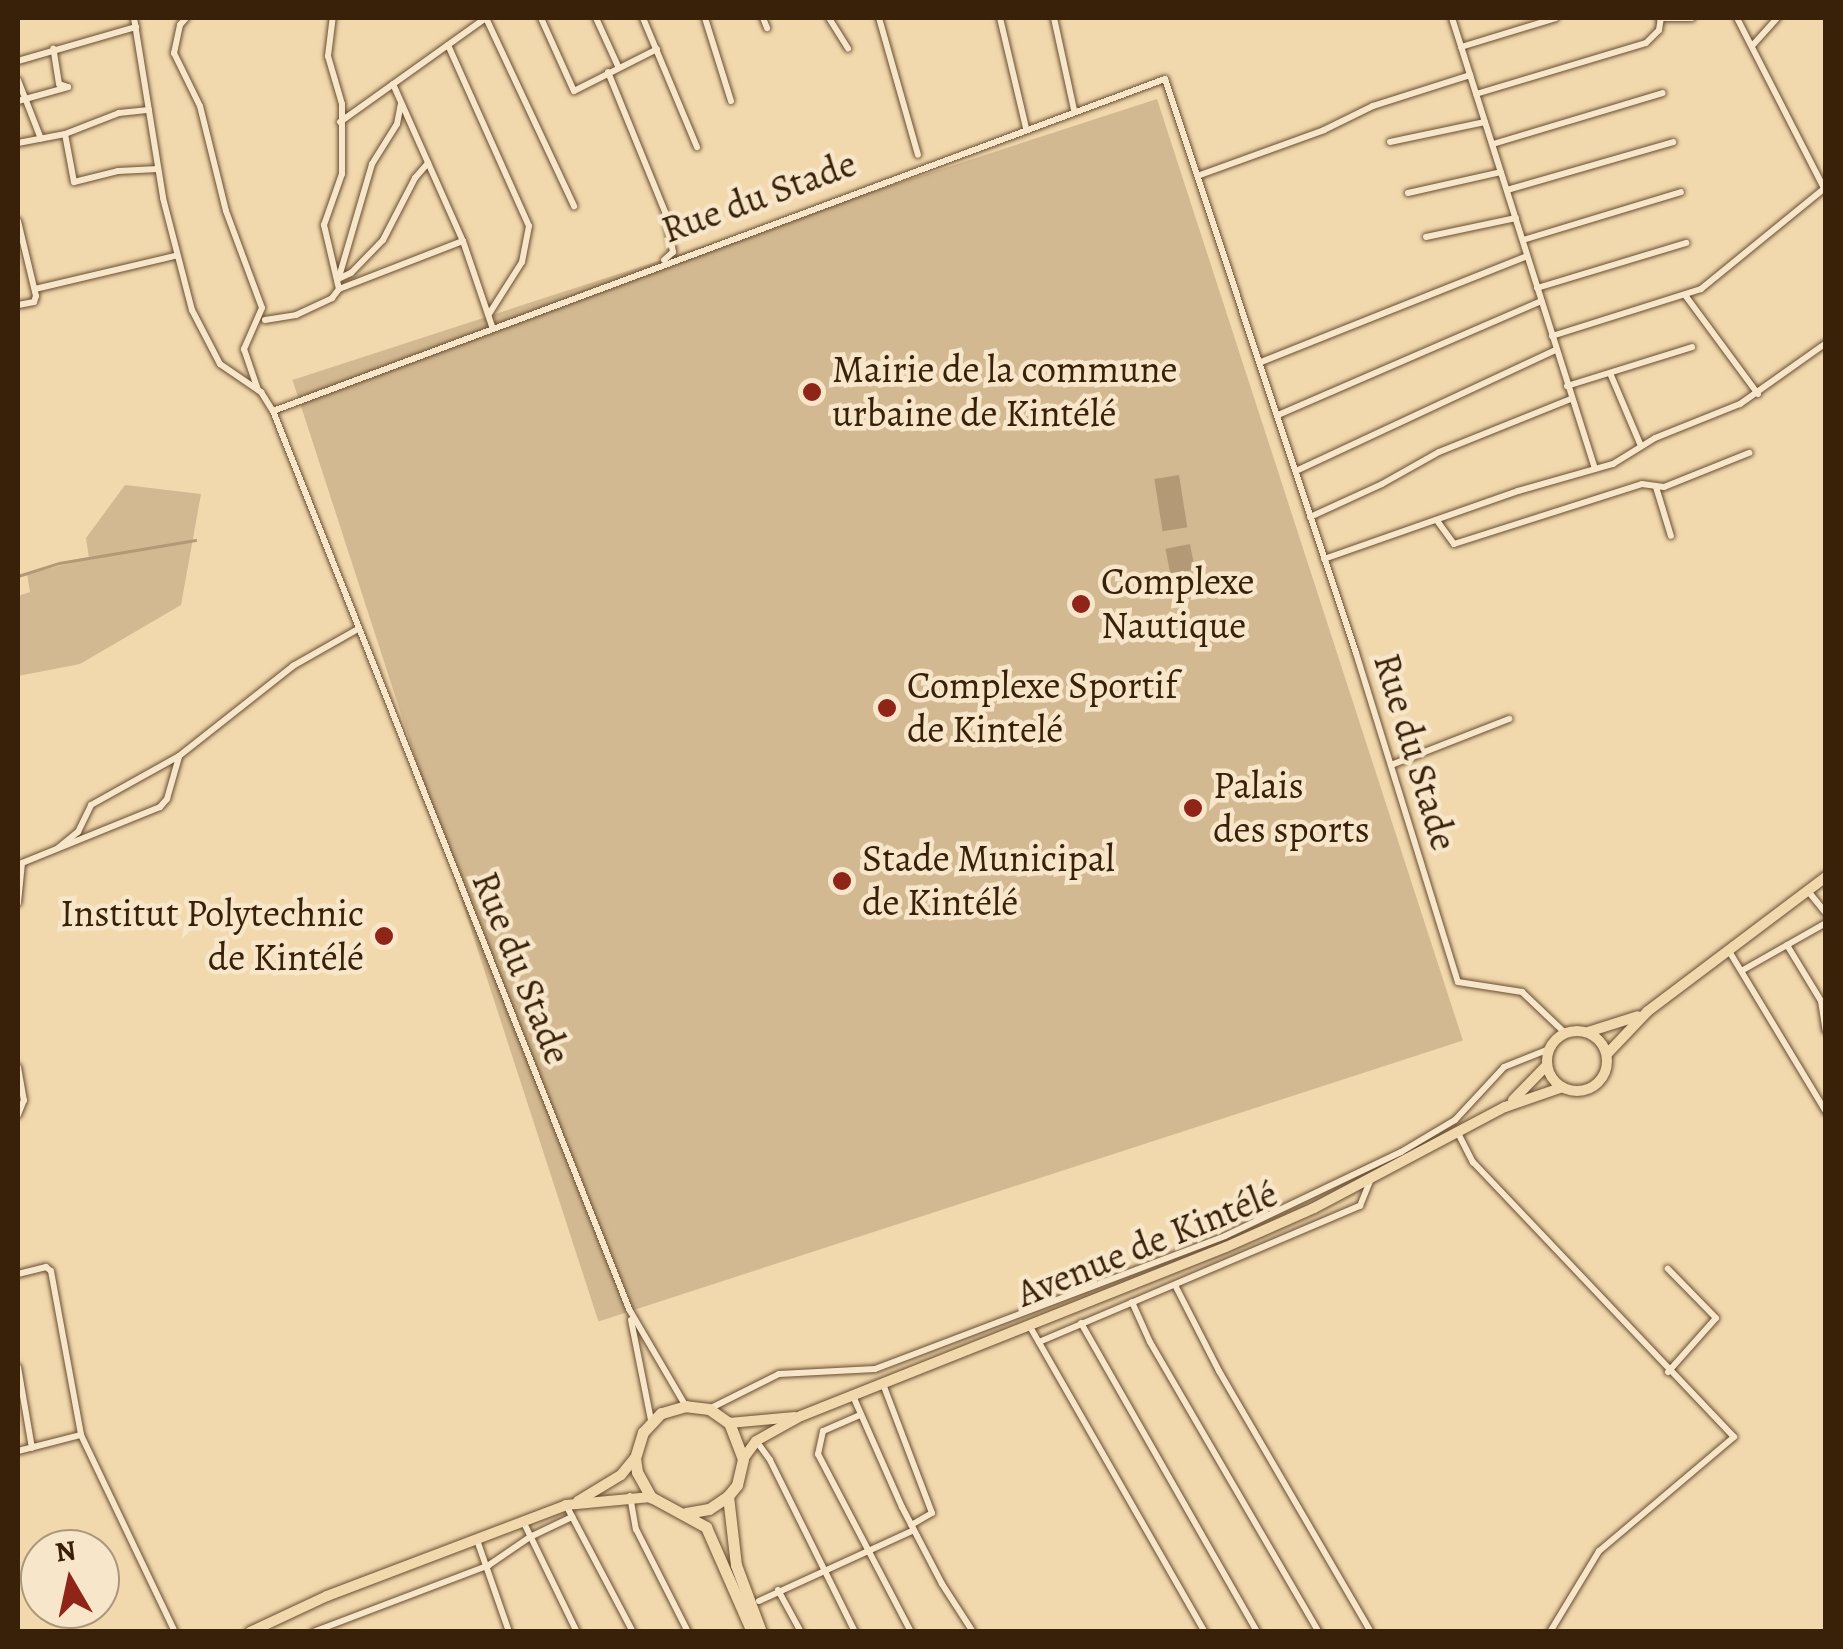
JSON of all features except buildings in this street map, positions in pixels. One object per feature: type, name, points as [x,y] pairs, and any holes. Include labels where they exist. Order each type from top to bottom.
[{"type":"highway","points":[[686,1513],[709,1509],[728,1496],[737,1485],[744,1459],[729,1423],[709,1409],[686,1406],[651,1421],[637,1444],[635,1458],[642,1486],[667,1508],[686,1513],[706,1527],[752,1632]]},
{"type":"highway","points":[[728,1496],[736,1564],[761,1632]]},
{"type":"main road","name":"Avenue de Kintélé","points":[[744,1459],[756,1442],[801,1416],[1226,1247],[1371,1179],[1505,1107],[1563,1088],[1586,1090],[1596,1085],[1608,1066],[1607,1054],[1648,1011],[1826,877]]},
{"type":"main road","name":"Avenue de Kintélé","points":[[1566,1033],[1588,1032],[1648,1011]]},
{"type":"main road","points":[[1588,1032],[1607,1054]]},
{"type":"main road","points":[[1563,1088],[1547,1065],[1549,1049],[1566,1033]]},
{"type":"main road","name":"Avenue de Kintélé","points":[[1505,1107],[1547,1065]]},
{"type":"main road","name":"Avenue de Kintélé","points":[[729,1423],[801,1416]]},
{"type":"main road","points":[[250,1632],[327,1596],[569,1504],[621,1475],[635,1458]]},
{"type":"main road","points":[[569,1504],[651,1497]]},
{"type":"street","points":[[134,18],[175,256],[212,353],[220,364],[258,391],[273,411]]},
{"type":"street","points":[[186,18],[180,25],[174,53],[200,106],[226,211],[262,308],[244,349],[258,391]]},
{"type":"street","points":[[334,18],[328,56],[342,104],[342,174],[324,224],[338,283]]},
{"type":"street","points":[[340,122],[486,18],[574,206]]},
{"type":"street","points":[[541,18],[574,91],[656,49]]},
{"type":"street","points":[[596,18],[618,66]]},
{"type":"street","points":[[644,18],[697,147]]},
{"type":"street","points":[[704,18],[731,101]]},
{"type":"street","points":[[763,18],[768,28]]},
{"type":"street","points":[[829,18],[848,48]]},
{"type":"street","points":[[878,18],[918,155]]},
{"type":"street","points":[[1000,18],[1026,128]]},
{"type":"street","points":[[1054,18],[1074,110]]},
{"type":"street","points":[[1452,18],[1595,469]]},
{"type":"street","points":[[1461,47],[1556,18]]},
{"type":"street","points":[[1476,94],[1646,43],[1658,30],[1660,18],[1692,18]]},
{"type":"street","points":[[1751,47],[1777,18]]},
{"type":"street","points":[[1739,21],[1762,31]]},
{"type":"street","points":[[1552,336],[1702,289],[1825,187],[1739,21]]},
{"type":"street","points":[[18,60],[136,27]]},
{"type":"street","points":[[448,45],[530,226],[522,262],[489,314]]},
{"type":"street","points":[[21,101],[68,87],[58,84],[54,48]]},
{"type":"street","points":[[608,72],[664,212],[673,252],[661,263]]},
{"type":"street","points":[[1200,175],[1324,130],[1372,106],[1470,75]]},
{"type":"street","name":"Rue du Stade","points":[[686,1406],[628,1309],[273,411],[661,263],[1165,79],[1296,470],[1458,982],[1522,992],[1566,1033]]},
{"type":"street","points":[[18,80],[21,101],[41,138]]},
{"type":"street","points":[[393,84],[463,240],[492,326]]},
{"type":"street","points":[[1493,144],[1664,93]]},
{"type":"street","points":[[265,320],[296,315],[332,298],[352,219],[372,164],[397,124],[402,103]]},
{"type":"street","points":[[18,142],[65,134],[119,114],[150,110]]},
{"type":"street","points":[[1390,142],[1485,122]]},
{"type":"street","points":[[65,134],[74,182],[118,171],[158,169]]},
{"type":"street","points":[[1507,190],[1673,142]]},
{"type":"street","points":[[338,283],[383,240],[415,178],[428,164]]},
{"type":"street","points":[[1408,192],[1501,172]]},
{"type":"street","points":[[1522,240],[1681,192]]},
{"type":"street","points":[[1426,237],[1516,218]]},
{"type":"street","points":[[18,221],[35,289],[34,302],[18,305]]},
{"type":"street","points":[[338,283],[463,240]]},
{"type":"street","points":[[1537,288],[1686,243]]},
{"type":"street","points":[[35,289],[175,256]]},
{"type":"street","points":[[1260,362],[1528,256]]},
{"type":"street","points":[[1685,296],[1758,394]]},
{"type":"street","points":[[1278,416],[1541,301]]},
{"type":"street","points":[[1324,559],[1518,491],[1595,469],[1758,394],[1826,343]]},
{"type":"street","points":[[1567,386],[1692,347]]},
{"type":"street","points":[[1296,470],[1556,350]]},
{"type":"street","points":[[1610,372],[1640,446]]},
{"type":"street","points":[[1310,517],[1382,484],[1438,452],[1571,399]]},
{"type":"street","points":[[1438,522],[1454,544],[1642,484],[1670,486],[1749,453]]},
{"type":"street","points":[[1656,486],[1671,536]]},
{"type":"street","points":[[58,848],[78,832],[90,806],[179,756],[293,666],[358,628]]},
{"type":"street","points":[[1391,766],[1509,719]]},
{"type":"street","points":[[18,903],[22,862],[160,807],[167,799],[179,756]]},
{"type":"street","points":[[1808,890],[1826,913]]},
{"type":"street","points":[[1743,970],[1826,923]]},
{"type":"street","points":[[1787,945],[1821,1001],[1826,1031]]},
{"type":"street","points":[[1728,950],[1826,1112]]},
{"type":"street","points":[[709,1409],[779,1374],[858,1373],[923,1353],[1225,1236],[1417,1143],[1455,1120],[1504,1067],[1549,1049]]},
{"type":"street","points":[[18,1070],[24,1100],[18,1115]]},
{"type":"street","points":[[1458,1133],[1474,1162],[1734,1438],[1599,1552],[1550,1632]]},
{"type":"street","points":[[1039,1342],[1360,1206],[1371,1179]]},
{"type":"street","points":[[18,1274],[46,1266],[52,1271],[82,1434],[175,1632]]},
{"type":"street","points":[[1668,1269],[1716,1318],[1668,1372]]},
{"type":"street","points":[[1175,1285],[1220,1371],[1372,1632]]},
{"type":"street","points":[[1132,1302],[1150,1342],[1319,1632]]},
{"type":"street","name":"Rue du Stade","points":[[628,1309],[651,1421]]},
{"type":"street","points":[[1081,1323],[1257,1632]]},
{"type":"street","points":[[1028,1324],[1205,1632]]},
{"type":"street","points":[[18,1367],[32,1448]]},
{"type":"street","points":[[760,1601],[821,1570],[868,1552],[912,1528],[931,1512],[882,1383]]},
{"type":"street","points":[[852,1395],[912,1528],[973,1632]]},
{"type":"street","points":[[860,1415],[823,1431],[818,1448],[911,1632]]},
{"type":"street","points":[[18,1451],[82,1434]]},
{"type":"street","points":[[756,1442],[770,1460],[854,1632]]},
{"type":"street","points":[[630,1496],[636,1529],[688,1632]]},
{"type":"street","points":[[569,1504],[572,1517],[633,1632]]},
{"type":"street","points":[[313,1632],[488,1565],[530,1537],[572,1517]]},
{"type":"street","points":[[523,1521],[577,1632]]},
{"type":"street","points":[[477,1540],[508,1632]]},
{"type":"street","points":[[778,1590],[801,1632]]},
{"type":"shaded area","name":"Complexe Sportif de Kintelé","points":[[1157,99],[1463,1041],[598,1321],[292,380]]},
{"type":"shaded area","points":[[1179,475],[1187,527],[1163,531],[1154,479]]},
{"type":"shaded area","points":[[125,485],[201,494],[181,605],[80,664],[18,676],[18,596],[30,592],[27,574],[89,558],[86,538]]},
{"type":"shaded area","points":[[1190,544],[1195,570],[1170,574],[1165,549]]},
{"type":"waterway","points":[[18,576],[59,563],[195,540]]},
{"type":"place","name":"Mairie de la commune urbaine de Kintélé","points":[[812,392]]},
{"type":"place","name":"Complexe Nautique","points":[[1081,604]]},
{"type":"place","name":"Complexe Sportif de Kintelé","points":[[887,708]]},
{"type":"place","name":"Palais des sports","points":[[1193,808]]},
{"type":"place","name":"Stade Municipal de Kintélé","points":[[842,881]]},
{"type":"place","name":"Institut Polytechnic de Kintélé","points":[[384,936]]}]
